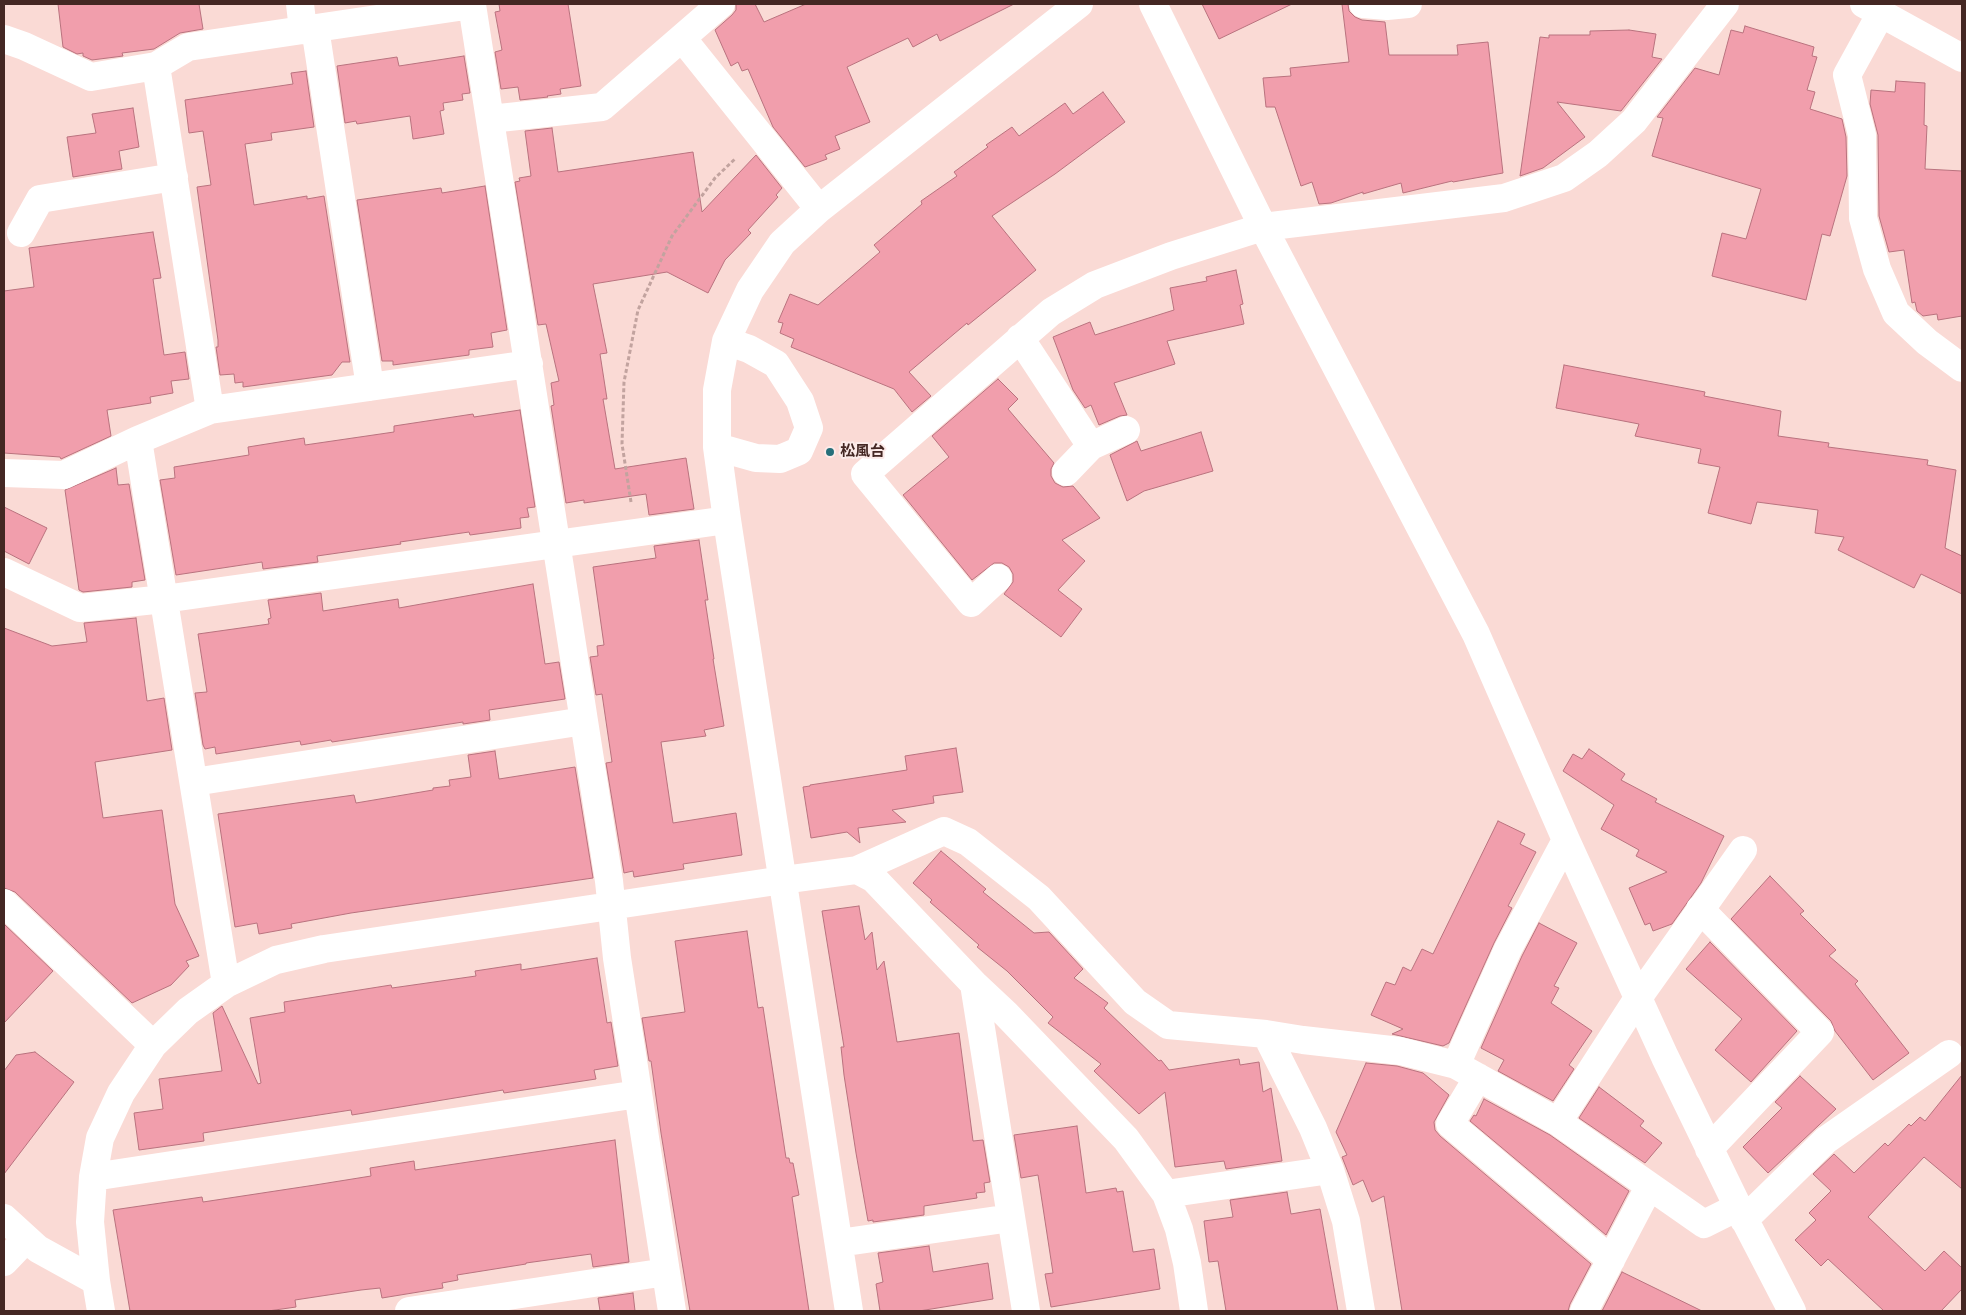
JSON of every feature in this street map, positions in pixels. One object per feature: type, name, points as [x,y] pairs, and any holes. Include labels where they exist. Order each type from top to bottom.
[{"type":"street","points":[[490,118],[602,107],[721,4]]},
{"type":"street","points":[[849,1311],[727,520],[717,447],[716,390],[726,341],[750,290],[782,243],[819,209],[1079,4]]},
{"type":"street","points":[[1153,4],[1263,227],[1476,634],[1566,840],[1638,998],[1709,1149],[1792,1311]]},
{"type":"street","points":[[1363,4],[1387,6],[1408,4]]},
{"type":"street","points":[[998,578],[971,603],[865,474],[1051,312],[1095,285],[1171,256],[1263,227],[1504,198],[1564,178],[1598,154],[1634,121],[1725,4]]},
{"type":"street","points":[[4,39],[24,46],[91,77],[156,66],[188,47],[306,21],[472,5],[613,905],[617,958],[672,1311]]},
{"type":"street","points":[[1962,58],[1873,8],[1847,75],[1862,135],[1863,218],[1877,269],[1896,313],[1927,342],[1962,368]]},
{"type":"street","points":[[306,21],[370,387]]},
{"type":"street","points":[[682,38],[819,209]]},
{"type":"street","points":[[156,66],[210,410]]},
{"type":"street","points":[[20,233],[40,199],[174,178]]},
{"type":"street","points":[[1020,338],[1091,446]]},
{"type":"street","points":[[717,447],[756,458],[780,459],[799,451],[808,428],[800,401],[776,364],[726,341]]},
{"type":"street","points":[[4,473],[64,475],[138,440],[210,410],[529,364]]},
{"type":"street","points":[[1066,472],[1091,446],[1126,430]]},
{"type":"street","points":[[138,440],[226,984]]},
{"type":"street","points":[[4,572],[80,608],[164,599],[727,520]]},
{"type":"street","points":[[194,782],[584,721]]},
{"type":"street","points":[[101,1311],[90,1222],[93,1178],[100,1138],[121,1093],[153,1045],[188,1011],[226,984],[276,960],[324,949],[857,870],[944,831],[968,842],[1039,898],[1135,1002],[1168,1025],[1266,1034],[1400,1052],[1467,1071],[1558,1122],[1704,1224],[1741,1213],[1826,1140],[1950,1054]]},
{"type":"street","points":[[1566,840],[1508,949],[1450,1124],[1611,1260]]},
{"type":"street","points":[[1558,1122],[1638,998],[1743,850]]},
{"type":"street","points":[[857,870],[874,879],[1126,1139],[1166,1194],[1179,1229],[1194,1311]]},
{"type":"street","points":[[4,903],[153,1045]]},
{"type":"street","points":[[1700,909],[1820,1032],[1709,1149]]},
{"type":"street","points":[[974,984],[1026,1311]]},
{"type":"street","points":[[1266,1034],[1313,1128],[1330,1170],[1346,1221],[1361,1311]]},
{"type":"street","points":[[93,1178],[638,1094]]},
{"type":"street","points":[[1166,1194],[1330,1170]]},
{"type":"street","points":[[1584,1311],[1649,1187]]},
{"type":"street","points":[[4,1218],[38,1249],[96,1281]]},
{"type":"street","points":[[839,1243],[1011,1218]]},
{"type":"street","points":[[4,1262],[26,1238]]},
{"type":"street","points":[[409,1311],[666,1272]]},
{"type":"path","points":[[636,533],[622,444],[624,382],[638,310],[672,236],[715,178],[760,135]]},
{"type":"building","points":[[58,4],[199,4],[203,29],[180,33],[154,49],[122,53],[123,56],[92,60],[83,56],[83,53],[77,54],[63,47]]},
{"type":"building","points":[[499,4],[568,4],[581,86],[560,89],[561,94],[548,97],[520,100],[518,87],[501,89],[495,52],[502,50],[495,12],[500,11]]},
{"type":"building","points":[[736,4],[755,4],[764,22],[806,4],[1014,4],[940,41],[937,34],[913,47],[908,38],[847,67],[870,122],[835,136],[840,149],[825,155],[827,159],[805,167],[773,127],[748,69],[742,71],[738,62],[731,66],[715,30],[732,15],[736,10]]},
{"type":"building","points":[[1202,4],[1292,4],[1219,39]]},
{"type":"building","points":[[1342,4],[1348,4],[1349,11],[1355,17],[1362,20],[1385,22],[1389,55],[1458,55],[1457,45],[1488,42],[1503,173],[1452,181],[1403,193],[1401,183],[1363,194],[1363,192],[1331,203],[1319,204],[1312,182],[1301,186],[1275,107],[1266,107],[1263,78],[1291,76],[1290,68],[1349,62]]},
{"type":"building","points":[[1745,26],[1814,47],[1812,56],[1817,57],[1807,90],[1815,92],[1810,109],[1842,119],[1846,137],[1847,176],[1830,236],[1822,234],[1806,300],[1712,276],[1722,233],[1746,239],[1761,189],[1652,156],[1663,118],[1657,117],[1695,68],[1719,75],[1731,30],[1743,33]]},
{"type":"building","points":[[1629,30],[1656,34],[1652,57],[1662,59],[1621,111],[1557,102],[1585,137],[1543,168],[1520,176],[1540,37],[1549,38],[1549,35],[1590,35],[1590,31]]},
{"type":"building","points":[[464,56],[470,93],[462,94],[463,100],[443,103],[444,110],[440,111],[444,134],[413,139],[410,116],[357,124],[356,121],[345,123],[337,66],[397,57],[399,66]]},
{"type":"building","points":[[306,71],[314,127],[271,133],[272,140],[245,144],[254,205],[307,196],[307,199],[324,196],[350,362],[342,362],[332,375],[243,387],[243,382],[235,383],[234,374],[220,375],[216,347],[218,347],[218,340],[197,187],[211,185],[203,131],[189,133],[185,100],[293,84],[291,73]]},
{"type":"building","points":[[1896,81],[1925,83],[1924,125],[1927,126],[1925,169],[1962,171],[1962,316],[1938,320],[1937,314],[1923,316],[1917,311],[1915,302],[1912,303],[1904,250],[1889,252],[1879,216],[1878,135],[1870,104],[1871,90],[1895,92]]},
{"type":"building","points":[[1103,92],[1125,122],[1055,174],[992,216],[1036,270],[968,325],[967,323],[909,372],[931,396],[912,412],[894,389],[791,347],[794,339],[780,333],[783,323],[778,322],[790,294],[818,305],[880,252],[874,245],[922,204],[921,201],[957,176],[954,172],[988,147],[986,145],[1012,127],[1019,136],[1065,103],[1073,114]]},
{"type":"building","points":[[133,108],[139,147],[119,151],[122,169],[73,177],[67,137],[96,133],[92,114]]},
{"type":"building","points":[[552,128],[558,172],[693,152],[702,212],[756,155],[782,188],[776,195],[778,197],[748,230],[751,233],[725,260],[708,293],[667,272],[593,284],[607,353],[600,354],[607,399],[603,399],[615,469],[686,458],[694,509],[649,515],[646,494],[584,503],[584,500],[566,503],[551,406],[554,405],[551,383],[559,381],[546,324],[538,325],[515,182],[520,181],[519,178],[531,176],[525,131]]},
{"type":"building","points":[[485,186],[507,330],[491,333],[493,347],[469,350],[469,355],[393,365],[393,361],[382,361],[357,200],[441,188],[442,193]]},
{"type":"building","points":[[153,232],[161,278],[153,279],[164,355],[185,352],[189,379],[171,381],[173,393],[150,397],[151,403],[107,410],[111,436],[61,459],[60,457],[4,453],[4,291],[34,287],[29,248]]},
{"type":"building","points":[[1236,270],[1243,304],[1240,305],[1244,324],[1167,341],[1175,364],[1114,383],[1127,415],[1099,425],[1091,405],[1085,408],[1073,390],[1053,337],[1090,322],[1095,335],[1174,310],[1170,288],[1207,281],[1206,277]]},
{"type":"building","points":[[1564,365],[1705,392],[1704,396],[1781,411],[1778,436],[1829,443],[1828,447],[1928,460],[1927,465],[1956,470],[1945,548],[1962,556],[1962,594],[1921,574],[1914,588],[1838,550],[1844,537],[1815,533],[1818,510],[1757,502],[1751,524],[1708,513],[1720,467],[1698,463],[1701,449],[1635,436],[1639,424],[1556,408]]},
{"type":"building","points":[[998,379],[1018,399],[1008,409],[1054,463],[1051,469],[1051,476],[1055,483],[1063,487],[1073,486],[1100,518],[1062,540],[1085,561],[1058,590],[1082,609],[1061,637],[1004,594],[1013,582],[1013,574],[1009,567],[1002,563],[994,563],[972,580],[903,495],[949,457],[932,436]]},
{"type":"building","points":[[520,410],[535,507],[527,508],[529,517],[520,518],[521,528],[470,535],[469,532],[400,542],[401,544],[317,556],[318,562],[263,569],[262,562],[176,575],[160,480],[175,478],[174,467],[249,455],[248,447],[304,438],[305,445],[394,432],[394,426],[473,414],[474,417]]},
{"type":"building","points":[[1201,432],[1213,471],[1144,491],[1127,501],[1110,455],[1137,441],[1141,451]]},
{"type":"building","points":[[116,468],[118,485],[129,484],[145,580],[132,582],[132,587],[83,592],[79,590],[65,490]]},
{"type":"building","points":[[4,507],[47,528],[29,564],[4,551]]},
{"type":"building","points":[[699,540],[708,600],[705,600],[724,726],[704,730],[706,736],[661,742],[673,823],[736,813],[742,855],[683,864],[684,869],[634,877],[633,871],[624,873],[606,763],[612,762],[602,694],[596,695],[590,657],[598,656],[597,646],[604,645],[593,567],[656,558],[654,546]]},
{"type":"building","points":[[533,584],[545,664],[559,662],[565,699],[489,710],[490,720],[463,724],[463,722],[332,742],[331,740],[301,745],[300,741],[216,754],[215,747],[205,749],[203,745],[195,693],[207,692],[198,634],[269,624],[268,619],[271,618],[268,600],[321,593],[323,611],[398,599],[399,608]]},
{"type":"building","points":[[136,618],[147,701],[164,698],[172,750],[95,762],[103,818],[162,810],[175,904],[199,956],[186,961],[189,966],[171,985],[132,1003],[15,892],[4,888],[4,628],[52,646],[87,642],[84,623]]},
{"type":"building","points":[[956,748],[963,792],[933,796],[934,803],[892,810],[906,822],[858,828],[860,843],[847,832],[811,838],[803,787],[907,770],[905,756]]},
{"type":"building","points":[[1589,749],[1625,774],[1621,780],[1657,799],[1655,802],[1724,836],[1701,883],[1672,924],[1653,931],[1650,923],[1645,925],[1629,888],[1667,872],[1636,856],[1639,850],[1601,829],[1614,805],[1563,771],[1573,754],[1582,759]]},
{"type":"building","points":[[495,751],[499,779],[575,767],[593,878],[351,913],[291,924],[292,928],[259,934],[257,923],[235,927],[218,814],[354,795],[356,803],[433,790],[433,788],[450,786],[449,780],[471,777],[468,755]]},
{"type":"building","points":[[1498,821],[1525,834],[1520,844],[1536,852],[1508,906],[1512,908],[1494,943],[1449,1043],[1443,1046],[1392,1034],[1403,1029],[1371,1015],[1386,982],[1395,985],[1403,967],[1411,971],[1422,949],[1433,954]]},
{"type":"building","points":[[941,851],[986,889],[983,892],[1034,933],[1049,932],[1083,969],[1074,978],[1108,1003],[1104,1008],[1159,1061],[1161,1060],[1169,1070],[1239,1059],[1240,1065],[1259,1062],[1263,1092],[1271,1088],[1282,1161],[1226,1169],[1224,1161],[1175,1167],[1165,1092],[1139,1114],[1094,1071],[1101,1064],[1048,1023],[1053,1017],[1007,971],[977,947],[979,945],[930,902],[932,900],[913,883]]},
{"type":"building","points":[[1770,876],[1804,911],[1800,914],[1836,950],[1829,956],[1858,981],[1855,984],[1909,1053],[1873,1080],[1835,1031],[1831,1021],[1731,919]]},
{"type":"building","points":[[859,906],[865,940],[872,932],[877,970],[884,961],[897,1042],[959,1033],[973,1141],[983,1140],[990,1182],[984,1183],[985,1192],[976,1193],[977,1198],[924,1206],[924,1215],[873,1222],[873,1220],[868,1221],[856,1153],[844,1075],[841,1047],[844,1047],[822,911]]},
{"type":"building","points":[[1539,923],[1577,943],[1554,986],[1559,988],[1551,1003],[1592,1031],[1569,1065],[1574,1069],[1553,1101],[1498,1071],[1504,1060],[1481,1048],[1522,956]]},
{"type":"building","points":[[4,924],[53,971],[4,1023]]},
{"type":"building","points":[[747,931],[758,1008],[763,1007],[786,1158],[789,1158],[790,1163],[793,1163],[799,1195],[792,1197],[809,1311],[690,1311],[651,1061],[649,1061],[642,1018],[685,1012],[675,941]]},
{"type":"building","points":[[1710,942],[1797,1031],[1751,1082],[1715,1050],[1742,1019],[1686,969]]},
{"type":"building","points":[[597,958],[607,1023],[611,1022],[618,1066],[594,1070],[596,1079],[504,1093],[503,1090],[352,1115],[351,1110],[203,1133],[204,1141],[139,1150],[134,1113],[163,1109],[159,1079],[222,1071],[213,1013],[222,1006],[258,1084],[261,1083],[250,1018],[285,1012],[284,1002],[391,985],[392,988],[476,976],[475,971],[521,964],[521,970]]},
{"type":"building","points":[[35,1052],[74,1082],[4,1174],[4,1071],[16,1055]]},
{"type":"building","points":[[1366,1063],[1397,1066],[1423,1073],[1449,1095],[1434,1122],[1435,1130],[1440,1136],[1591,1264],[1568,1311],[1402,1311],[1384,1196],[1372,1202],[1363,1180],[1353,1185],[1342,1157],[1347,1155],[1336,1132]]},
{"type":"building","points":[[1962,1075],[1962,1189],[1924,1157],[1868,1217],[1925,1271],[1944,1251],[1962,1268],[1962,1289],[1941,1311],[1884,1311],[1828,1259],[1821,1266],[1795,1240],[1816,1220],[1809,1213],[1831,1191],[1813,1174],[1834,1154],[1854,1173],[1885,1143],[1888,1146],[1909,1124],[1911,1126],[1920,1117],[1925,1121]]},
{"type":"building","points":[[1800,1076],[1836,1109],[1768,1173],[1743,1147],[1782,1108],[1775,1102]]},
{"type":"building","points":[[1599,1087],[1644,1121],[1640,1126],[1662,1143],[1645,1163],[1579,1118]]},
{"type":"building","points":[[1484,1099],[1550,1135],[1629,1191],[1606,1235],[1470,1121],[1474,1115],[1476,1116]]},
{"type":"building","points":[[1077,1126],[1086,1193],[1116,1188],[1117,1192],[1123,1191],[1133,1252],[1154,1249],[1160,1289],[1051,1307],[1045,1274],[1053,1273],[1038,1175],[1021,1178],[1014,1135]]},
{"type":"building","points":[[615,1140],[629,1262],[593,1267],[591,1254],[457,1275],[458,1280],[442,1283],[443,1288],[382,1298],[380,1288],[361,1290],[295,1300],[296,1307],[268,1311],[130,1311],[113,1210],[202,1197],[203,1202],[371,1176],[370,1168],[414,1161],[415,1170]]},
{"type":"building","points":[[1287,1192],[1291,1214],[1320,1209],[1338,1311],[1226,1311],[1218,1261],[1209,1262],[1204,1221],[1233,1217],[1230,1200]]},
{"type":"building","points":[[929,1246],[933,1272],[988,1263],[993,1299],[919,1311],[880,1311],[876,1284],[883,1282],[878,1253]]},
{"type":"building","points":[[1622,1272],[1702,1311],[1602,1311]]},
{"type":"building","points":[[633,1293],[635,1311],[600,1311],[598,1298]]},
{"type":"place","name":"松風台","points":[[830,452]]}]
